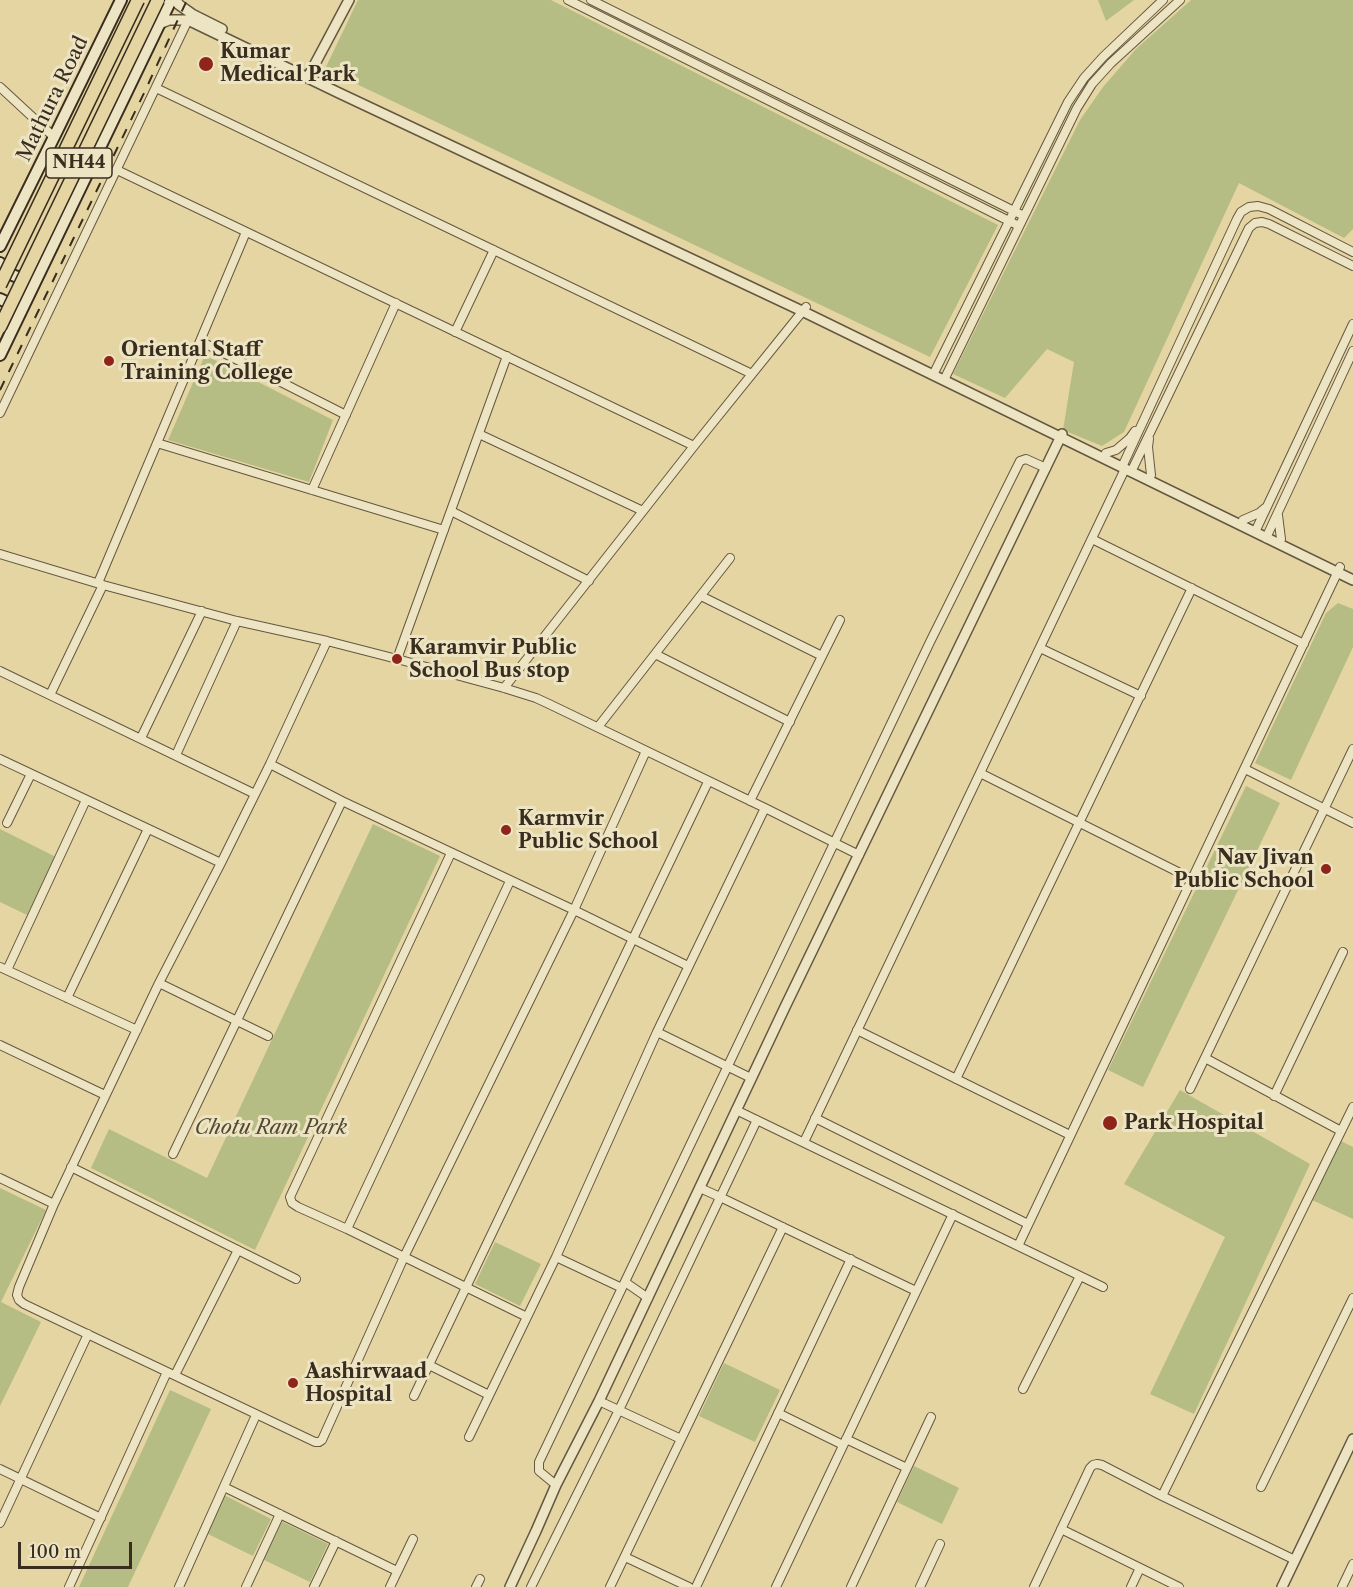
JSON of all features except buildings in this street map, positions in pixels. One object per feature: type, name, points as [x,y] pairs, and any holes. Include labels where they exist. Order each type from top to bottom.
[{"type":"highway","name":"NH44","points":[[0,285],[138,0]]},
{"type":"highway","name":"NH44","points":[[0,327],[158,0]]},
{"type":"main road","name":"Mathura Road","points":[[0,246],[121,0]]},
{"type":"main road","points":[[0,355],[171,0]]},
{"type":"main road","points":[[0,263],[6,272],[17,277],[29,277],[41,269]]},
{"type":"main road","points":[[0,299],[22,309]]},
{"type":"main road","points":[[0,315],[15,323]]},
{"type":"street","points":[[177,0],[178,4],[192,14],[310,75]]},
{"type":"street","points":[[310,75],[349,0]]},
{"type":"street","points":[[568,0],[1019,226]]},
{"type":"street","points":[[591,0],[1024,216]]},
{"type":"street","points":[[934,372],[1068,102],[1084,78],[1103,57],[1163,0]]},
{"type":"street","points":[[945,378],[1077,108],[1092,84],[1119,55],[1180,0]]},
{"type":"street","points":[[159,24],[169,20],[188,20],[310,75],[804,309],[1339,570],[1353,573]]},
{"type":"street","points":[[0,413],[188,20]]},
{"type":"street","points":[[0,87],[54,137]]},
{"type":"street","points":[[156,88],[752,374]]},
{"type":"street","points":[[117,170],[694,446]]},
{"type":"street","points":[[1127,467],[1143,422],[1241,212],[1249,207],[1258,206],[1269,209],[1353,251]]},
{"type":"street","points":[[804,1142],[1127,467],[1151,429],[1249,228],[1255,223],[1269,224],[1353,266]]},
{"type":"street","points":[[50,695],[101,584],[157,443],[246,232]]},
{"type":"street","points":[[455,332],[494,250]]},
{"type":"street","points":[[312,490],[396,303]]},
{"type":"street","points":[[504,688],[804,309]]},
{"type":"street","points":[[1256,530],[1353,324]]},
{"type":"street","points":[[200,341],[346,415]]},
{"type":"street","points":[[1268,535],[1353,351]]},
{"type":"street","points":[[397,659],[507,356]]},
{"type":"street","points":[[1107,453],[1116,450],[1130,438],[1143,422]]},
{"type":"street","points":[[1151,429],[1148,447],[1151,475]]},
{"type":"street","points":[[478,435],[644,511]]},
{"type":"street","points":[[1062,435],[1107,453],[1127,467],[1151,475],[1243,520],[1256,530]]},
{"type":"street","points":[[510,1587],[556,1485],[599,1401],[751,1078],[1062,435]]},
{"type":"street","points":[[157,443],[444,531]]},
{"type":"street","points":[[556,1485],[538,1471],[540,1462],[930,642],[1020,461],[1029,460],[1046,468]]},
{"type":"street","points":[[1243,520],[1267,506]]},
{"type":"street","points":[[451,511],[589,581]]},
{"type":"street","points":[[1278,514],[1281,539]]},
{"type":"street","points":[[1268,535],[1281,539],[1353,580]]},
{"type":"street","points":[[1092,539],[1304,644]]},
{"type":"street","points":[[0,554],[237,621],[327,641],[504,688],[549,704],[598,727],[859,855]]},
{"type":"street","points":[[598,727],[730,558]]},
{"type":"street","points":[[1018,1246],[1339,570]]},
{"type":"street","points":[[956,1079],[1192,588]]},
{"type":"street","points":[[701,596],[822,656]]},
{"type":"street","points":[[141,738],[202,611]]},
{"type":"street","points":[[750,801],[840,620]]},
{"type":"street","points":[[176,755],[237,621]]},
{"type":"street","points":[[327,641],[270,764],[105,1095],[54,1204],[17,1295],[24,1304],[315,1442],[322,1440],[404,1257],[574,910],[646,751]]},
{"type":"street","points":[[1040,648],[1141,696]]},
{"type":"street","points":[[655,654],[790,722]]},
{"type":"street","points":[[0,671],[255,794]]},
{"type":"street","points":[[1190,1089],[1353,749]]},
{"type":"street","points":[[0,759],[221,863]]},
{"type":"street","points":[[270,764],[342,801],[688,966]]},
{"type":"street","points":[[1245,769],[1353,824]]},
{"type":"street","points":[[980,772],[1192,879]]},
{"type":"street","points":[[7,824],[31,774]]},
{"type":"street","points":[[414,1396],[708,782]]},
{"type":"street","points":[[86,800],[3,969],[137,1030]]},
{"type":"street","points":[[173,1154],[342,801]]},
{"type":"street","points":[[469,1437],[556,1257],[688,966],[765,808]]},
{"type":"street","points":[[67,998],[148,829]]},
{"type":"street","points":[[451,853],[290,1197],[292,1203],[298,1207],[527,1317]]},
{"type":"street","points":[[347,1229],[510,881]]},
{"type":"street","points":[[1274,1096],[1343,952]]},
{"type":"street","points":[[159,983],[268,1036]]},
{"type":"street","points":[[857,1030],[1070,1135]]},
{"type":"street","points":[[657,1032],[751,1078]]},
{"type":"street","points":[[0,1045],[105,1095]]},
{"type":"street","points":[[1204,1058],[1341,1131]]},
{"type":"street","points":[[1162,1496],[1353,1107]]},
{"type":"street","points":[[736,1110],[1103,1287]]},
{"type":"street","points":[[815,1118],[1028,1224]]},
{"type":"street","points":[[531,1587],[758,1120]]},
{"type":"street","points":[[71,1167],[296,1279]]},
{"type":"street","points":[[0,1179],[54,1204]]},
{"type":"street","points":[[699,1188],[916,1291]]},
{"type":"street","points":[[776,1587],[953,1214]]},
{"type":"street","points":[[610,1587],[783,1227]]},
{"type":"street","points":[[69,1587],[171,1374],[238,1250]]},
{"type":"street","points":[[556,1257],[648,1298]]},
{"type":"street","points":[[696,1587],[851,1259]]},
{"type":"street","points":[[1023,1389],[1080,1276]]},
{"type":"street","points":[[1261,1487],[1353,1298]]},
{"type":"street","points":[[0,1522],[88,1334]]},
{"type":"street","points":[[429,1365],[489,1395]]},
{"type":"street","points":[[599,1401],[681,1440]]},
{"type":"street","points":[[778,1413],[907,1468]]},
{"type":"street","points":[[179,1587],[256,1414]]},
{"type":"street","points":[[851,1587],[931,1417]]},
{"type":"street","points":[[1282,1587],[1352,1443]]},
{"type":"street","points":[[1034,1587],[1093,1465],[1102,1465],[1295,1560]]},
{"type":"street","points":[[0,1468],[101,1518]]},
{"type":"street","points":[[224,1487],[397,1571]]},
{"type":"street","points":[[246,1587],[280,1515]]},
{"type":"street","points":[[1061,1529],[1179,1587]]},
{"type":"street","points":[[390,1587],[413,1539]]},
{"type":"street","points":[[314,1587],[336,1541]]},
{"type":"street","points":[[920,1587],[940,1544]]},
{"type":"street","points":[[625,1557],[689,1587]]},
{"type":"street","points":[[1342,1587],[1353,1564]]},
{"type":"street","points":[[1131,1587],[1140,1568]]},
{"type":"green space","points":[[358,0],[551,0],[998,225],[930,357],[325,69]]},
{"type":"green space","points":[[1098,0],[1134,0],[1106,21]]},
{"type":"green space","points":[[1191,0],[1353,0],[1353,229],[1344,238],[1239,183],[1124,432],[1102,446],[1063,430],[1074,362],[1047,349],[1005,398],[953,374],[1080,120],[1103,87],[1136,49]]},
{"type":"green space","points":[[205,355],[333,420],[309,482],[168,440]]},
{"type":"green space","points":[[1338,603],[1353,609],[1353,647],[1291,780],[1255,763],[1326,613]]},
{"type":"green space","points":[[1246,786],[1280,803],[1143,1087],[1108,1070]]},
{"type":"green space","name":"Chotu Ram Park","points":[[373,824],[440,856],[255,1250],[91,1168],[109,1129],[207,1178]]},
{"type":"green space","points":[[0,829],[56,857],[27,915],[0,902]]},
{"type":"green space","points":[[1180,1090],[1310,1164],[1194,1414],[1150,1394],[1225,1237],[1124,1184]]},
{"type":"green space","points":[[1341,1141],[1353,1147],[1353,1219],[1312,1200]]},
{"type":"green space","points":[[0,1188],[46,1210],[1,1302],[41,1322],[0,1406]]},
{"type":"green space","points":[[495,1242],[541,1264],[520,1306],[475,1284]]},
{"type":"green space","points":[[724,1363],[780,1390],[755,1442],[699,1416]]},
{"type":"green space","points":[[170,1390],[211,1409],[128,1587],[79,1587]]},
{"type":"green space","points":[[914,1466],[959,1488],[942,1524],[897,1502]]},
{"type":"green space","points":[[224,1495],[271,1519],[253,1556],[206,1533]]},
{"type":"green space","points":[[281,1521],[328,1544],[310,1582],[262,1559]]},
{"type":"railway","points":[[0,390],[187,0]]},
{"type":"place","name":"Kumar Medical Park","points":[[206,64]]},
{"type":"place","name":"Oriental Staff Training College","points":[[109,361]]},
{"type":"place","name":"Karamvir Public School Bus stop","points":[[397,659]]},
{"type":"place","name":"Karmvir Public School","points":[[506,830]]},
{"type":"place","name":"Nav Jivan Public School","points":[[1326,869]]},
{"type":"place","name":"Park Hospital","points":[[1110,1123]]},
{"type":"place","name":"Aashirwaad Hospital","points":[[293,1383]]}]
